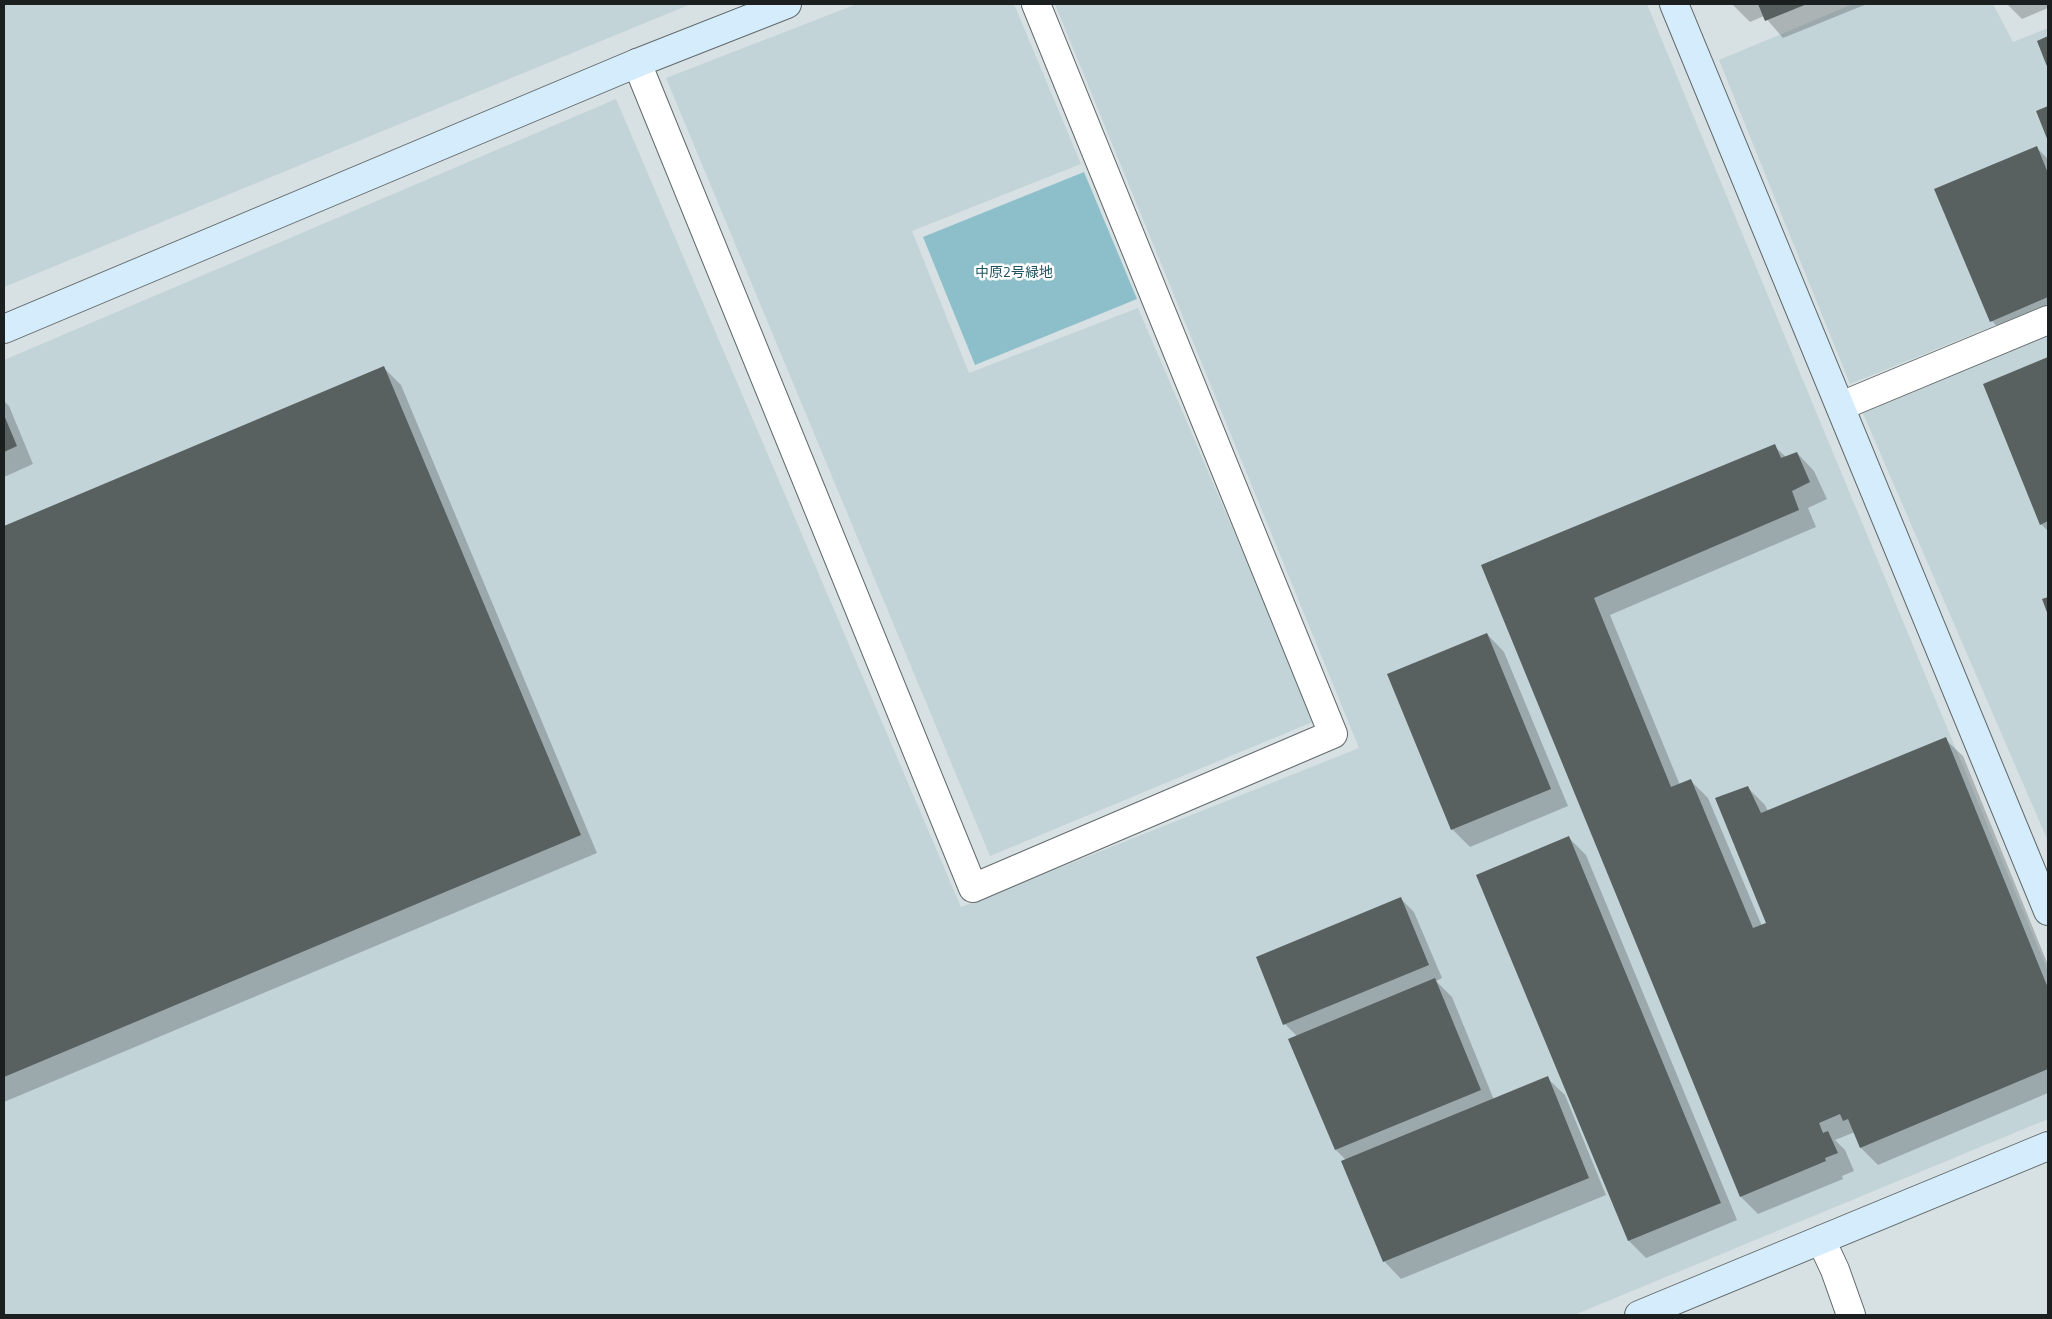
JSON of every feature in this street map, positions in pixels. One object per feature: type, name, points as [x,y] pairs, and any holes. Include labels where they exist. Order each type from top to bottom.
[{"type":"street","points":[[637,63],[972,888],[1333,734],[1036,4]]},
{"type":"street","points":[[1674,4],[2048,911]]},
{"type":"street","points":[[4,329],[778,5]]},
{"type":"street","points":[[1841,406],[2048,320]]},
{"type":"street","points":[[1639,1315],[2048,1146]]},
{"type":"street","points":[[1821,1240],[1835,1270],[1851,1315]]},
{"type":"shaded area","points":[[4,4],[691,4],[4,287]]},
{"type":"shaded area","points":[[857,4],[1014,4],[1081,164],[912,231],[969,373],[1138,308],[1315,721],[990,856],[666,78]]},
{"type":"shaded area","points":[[1055,4],[1647,4],[2048,971],[2048,1119],[1574,1315],[4,1315],[4,360],[616,99],[961,907],[1359,748]]},
{"type":"shaded area","points":[[1853,4],[1993,4],[2013,42],[2048,28],[2048,304],[1850,384],[1719,60]]},
{"type":"shaded area","points":[[2048,332],[2048,839],[2047,839],[1862,411]]},
{"type":"green space","name":"中原2号緑地","points":[[1084,172],[1137,299],[975,365],[923,237]]},
{"type":"building","points":[[1758,4],[1807,4],[1765,21]]},
{"type":"building","points":[[2048,36],[2048,69],[2037,41]]},
{"type":"building","points":[[2048,106],[2048,141],[2036,111]]},
{"type":"building","points":[[2037,146],[2048,173],[2048,297],[1990,322],[1934,189]]},
{"type":"building","points":[[2048,357],[2048,521],[2040,525],[1983,384]]},
{"type":"building","points":[[384,366],[581,835],[4,1077],[4,526]]},
{"type":"building","points":[[4,415],[17,446],[4,452]]},
{"type":"building","points":[[1775,444],[1781,458],[1797,452],[1810,482],[1792,491],[1799,510],[1594,598],[1671,787],[1691,779],[1753,928],[1766,923],[1715,798],[1748,786],[1761,813],[1946,737],[2048,988],[2048,1069],[1860,1148],[1848,1119],[1843,1121],[1840,1114],[1819,1123],[1823,1133],[1828,1131],[1838,1153],[1825,1158],[1826,1161],[1740,1197],[1481,565]]},
{"type":"building","points":[[2048,597],[2048,615],[2042,599]]},
{"type":"building","points":[[1487,633],[1551,789],[1451,830],[1387,674]]},
{"type":"building","points":[[1569,836],[1721,1203],[1628,1241],[1476,875]]},
{"type":"building","points":[[1401,897],[1429,965],[1283,1025],[1256,957]]},
{"type":"building","points":[[1435,978],[1481,1090],[1335,1150],[1288,1039]]},
{"type":"building","points":[[1548,1076],[1589,1178],[1383,1262],[1341,1161]]}]
